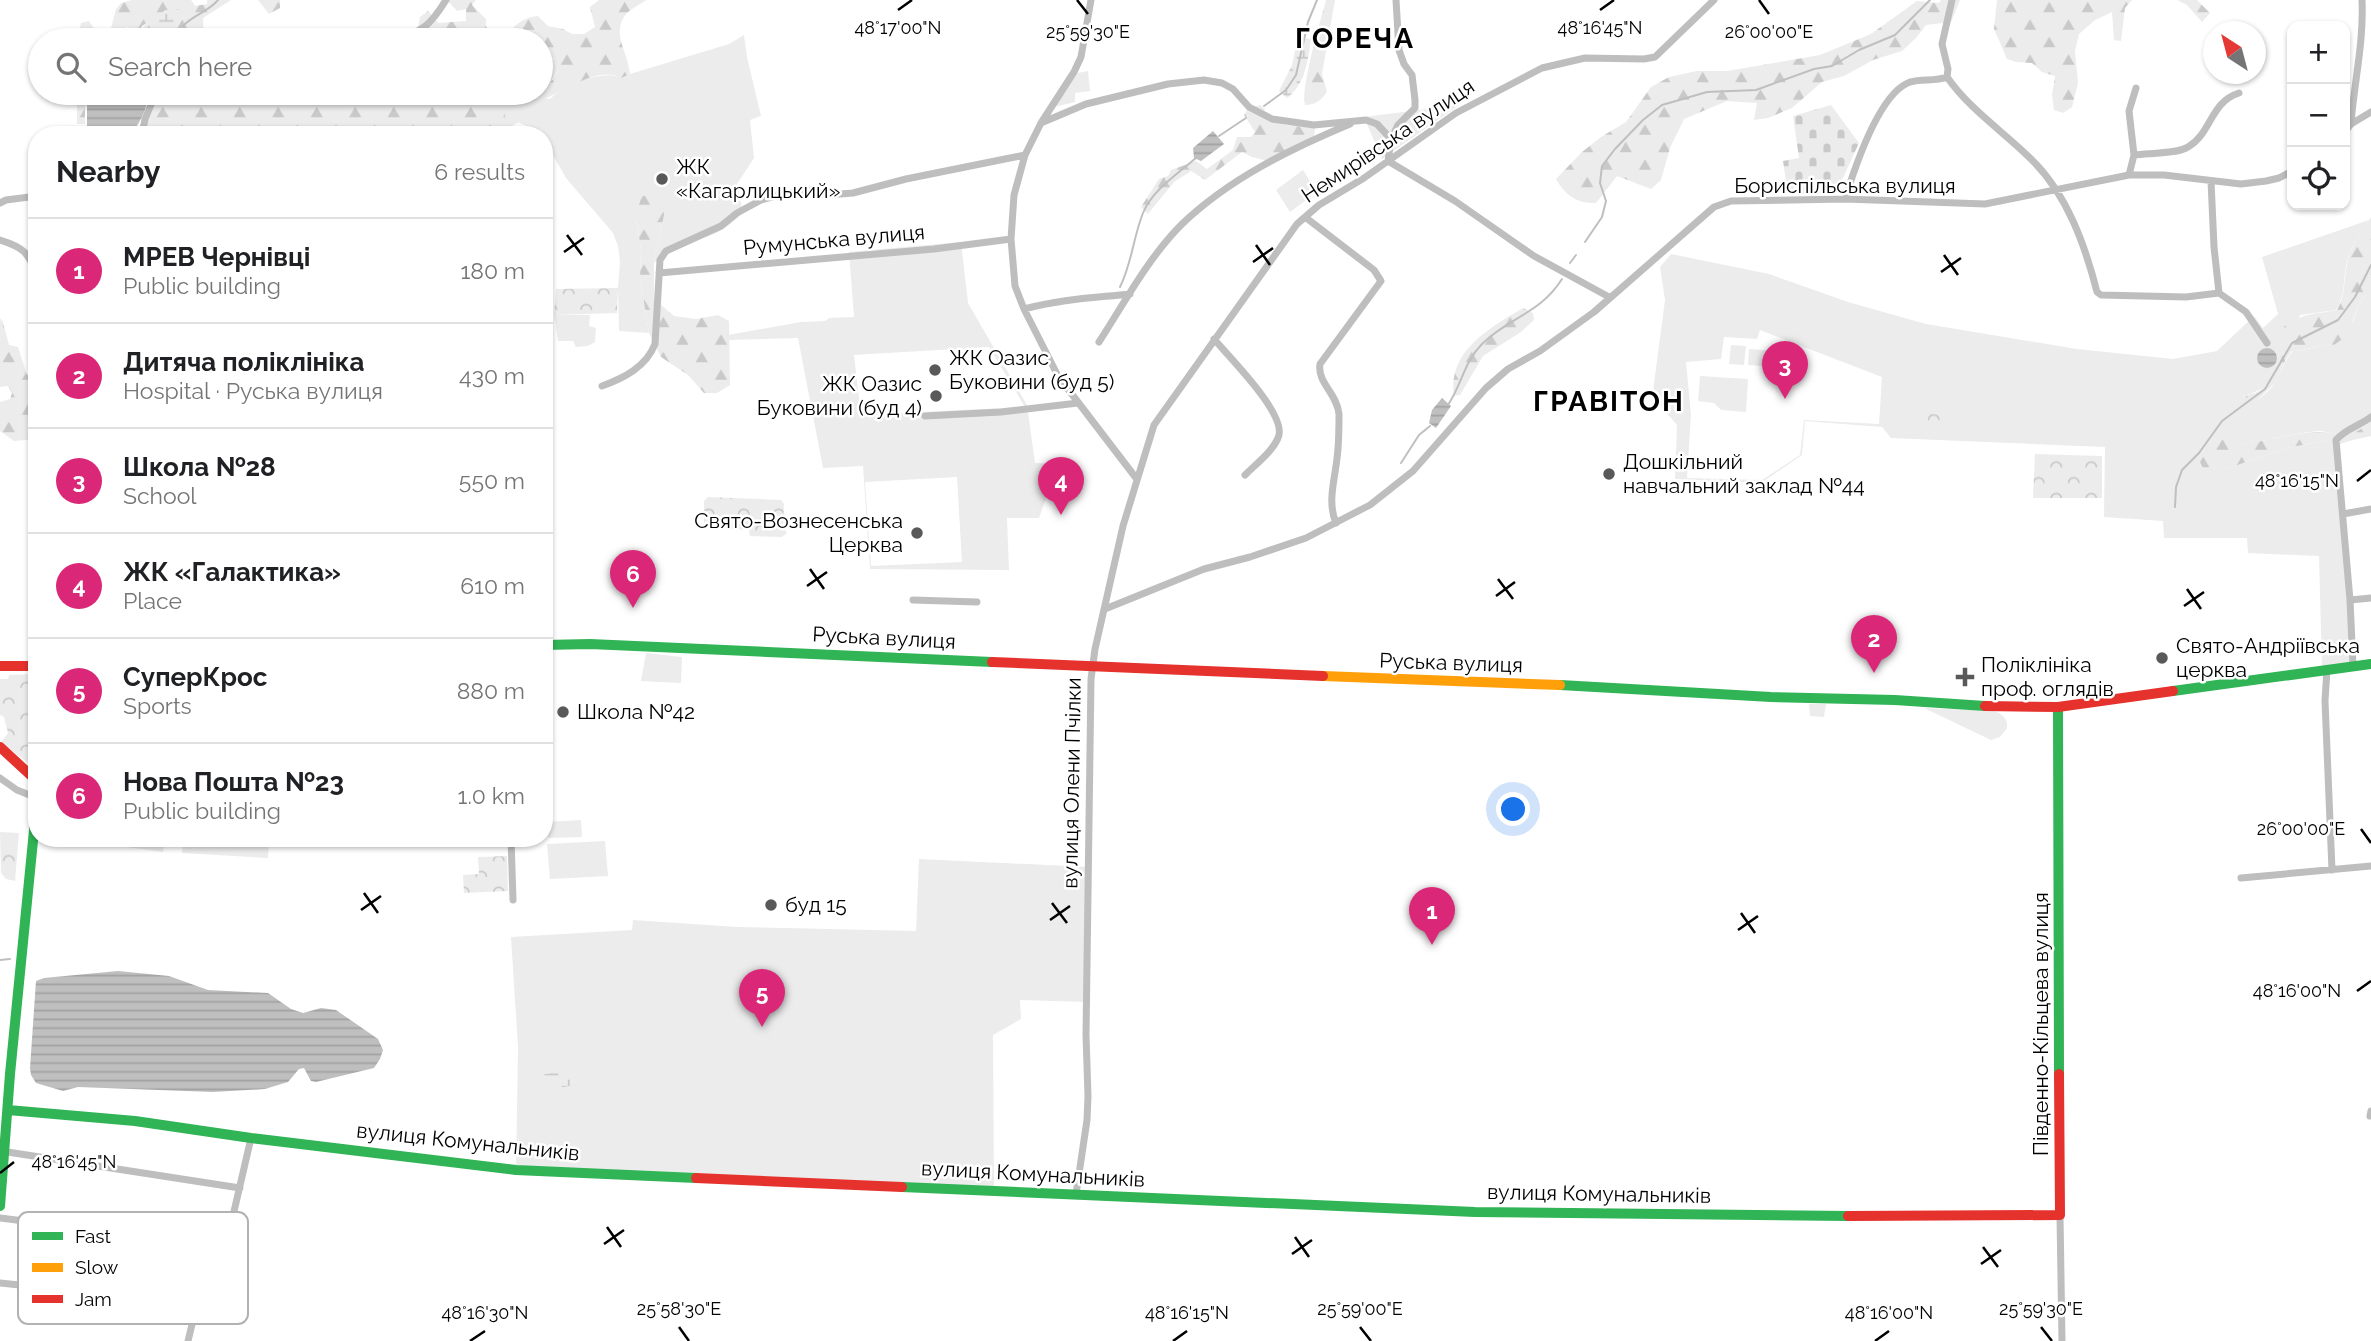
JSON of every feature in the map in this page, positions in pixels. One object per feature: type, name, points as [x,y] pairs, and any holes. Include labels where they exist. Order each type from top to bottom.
[{"type":"street","points":[[423,28],[446,0]]},
{"type":"street","points":[[1091,0],[1081,57],[1041,123],[1026,155],[1014,195],[1012,239],[1015,286],[1058,376],[1136,478]]},
{"type":"street","points":[[1396,0],[1399,50],[1412,75],[1415,108],[1398,125],[1391,139],[1388,161],[1455,201],[1534,256],[1609,297]]},
{"type":"street","name":"Немирівська вулиця","points":[[1092,666],[1123,526],[1154,425],[1297,224],[1455,113],[1542,68],[1585,58],[1644,60],[1655,57],[1714,0]]},
{"type":"street","points":[[1952,0],[1942,44],[1948,69],[1947,77],[1968,103],[2029,157],[2057,189],[2085,248],[2097,292],[2101,295],[2186,297],[2219,293],[2246,312],[2267,343]]},
{"type":"street","points":[[2351,124],[2360,59],[2362,0]]},
{"type":"street","points":[[1845,199],[1854,169],[1878,116],[1898,90],[1910,82],[1938,81],[1947,77]]},
{"type":"street","points":[[1041,123],[1086,104],[1168,84],[1204,80],[1222,83],[1233,89],[1249,107],[1272,119],[1314,125],[1366,120],[1377,124],[1391,139]]},
{"type":"street","points":[[2129,175],[2134,155],[2129,111],[2136,88]]},
{"type":"street","points":[[2134,155],[2186,149],[2202,133],[2218,106],[2227,97],[2239,93]]},
{"type":"street","points":[[144,126],[151,105]]},
{"type":"street","points":[[2351,124],[2371,113]]},
{"type":"street","points":[[1098,342],[1152,259],[1181,225],[1224,189],[1306,142],[1357,121]]},
{"type":"street","points":[[603,386],[620,380],[651,355],[660,260],[666,251],[721,226],[737,213],[761,200],[812,190],[828,195],[853,193],[906,179],[1026,155]]},
{"type":"street","name":"Бориспільська вулиця","points":[[1105,609],[1204,569],[1306,538],[1370,505],[1413,471],[1493,381],[1583,320],[1714,207],[1731,201],[1845,199],[1985,204],[2129,175],[2164,175],[2241,184],[2279,178],[2287,174]]},
{"type":"street","points":[[2210,181],[2219,293]]},
{"type":"street","points":[[0,204],[6,200],[28,197]]},
{"type":"street","points":[[1305,217],[1374,270],[1381,281],[1320,364],[1322,380],[1337,402],[1337,456],[1332,489],[1332,513],[1336,523]]},
{"type":"street","name":"Румунська вулиця","points":[[659,273],[934,249],[1012,239]]},
{"type":"street","points":[[0,240],[17,245],[28,256]]},
{"type":"street","points":[[1024,309],[1082,297],[1130,294]]},
{"type":"street","points":[[1214,339],[1273,410],[1280,430],[1279,438],[1273,447],[1245,475]]},
{"type":"street","points":[[925,416],[1000,412],[1078,403]]},
{"type":"street","points":[[2353,666],[2336,440],[2343,432],[2371,417]]},
{"type":"street","points":[[2343,514],[2371,509]]},
{"type":"street","points":[[2350,600],[2371,598]]},
{"type":"street","points":[[914,600],[977,602]]},
{"type":"street","name":"Руська вулиця","points":[[553,645],[636,645],[1619,687],[1771,697],[2058,707],[2371,664]]},
{"type":"street","points":[[0,666],[28,666]]},
{"type":"street","name":"вулиця Олени Пчілки","points":[[1076,1194],[1088,1096],[1086,1035],[1092,666]]},
{"type":"street","points":[[2327,670],[2325,701],[2332,870]]},
{"type":"street","name":"Південно-Кільцева вулиця","points":[[2058,707],[2062,1341]]},
{"type":"street","points":[[0,747],[28,773]]},
{"type":"street","points":[[0,778],[28,795]]},
{"type":"street","points":[[0,1206],[2,1151],[33,847]]},
{"type":"street","points":[[511,847],[513,900]]},
{"type":"street","points":[[2241,878],[2371,866]]},
{"type":"street","name":"вулиця Комунальників","points":[[8,1110],[135,1121],[505,1169],[1475,1212],[1734,1216],[2060,1215]]},
{"type":"street","points":[[234,1212],[251,1138]]},
{"type":"street","points":[[2,1151],[240,1188]]},
{"type":"street","points":[[0,1218],[18,1220]]},
{"type":"street","points":[[0,1283],[18,1285]]},
{"type":"green space","points":[[132,0],[191,0],[195,6],[207,4],[207,0],[231,0],[203,18],[203,28],[177,28],[183,17],[166,10],[141,28],[111,28],[116,9],[121,3]]},
{"type":"green space","points":[[258,0],[280,0],[280,8],[269,14]]},
{"type":"green space","points":[[447,0],[476,0],[472,5],[486,19],[487,28],[418,28],[420,17],[428,11],[438,23],[466,21],[466,9],[457,11]]},
{"type":"green space","points":[[599,0],[646,0],[627,13],[620,28],[630,74],[622,78],[598,75],[553,96],[553,78],[557,72],[557,64],[553,58],[553,28],[513,28],[528,18],[538,16],[548,26],[572,34],[584,34],[595,27],[590,7]]},
{"type":"green space","points":[[1326,0],[1335,0],[1322,74],[1327,92],[1318,102],[1305,105],[1308,70]]},
{"type":"green space","points":[[1941,0],[1960,0],[1951,22],[1926,25],[1902,51],[1873,60],[1844,76],[1822,82],[1792,108],[1768,118],[1754,120],[1757,103],[1727,101],[1684,119],[1670,148],[1661,180],[1651,189],[1617,176],[1596,203],[1589,203],[1572,197],[1556,179],[1582,152],[1626,122],[1651,87],[1669,77],[1697,71],[1727,71],[1820,55],[1871,34],[1917,1],[1939,3]]},
{"type":"green space","points":[[1997,0],[2132,0],[2125,8],[2121,41],[2114,40],[2112,12],[2095,20],[2079,34],[2075,51],[2078,83],[2072,107],[2063,113],[2054,110],[2052,95],[2055,76],[2042,72],[2032,63],[2007,59],[1994,29]]},
{"type":"green space","points":[[2177,0],[2197,0],[2210,13],[2202,22],[2187,5]]},
{"type":"green space","points":[[178,9],[183,17],[177,28],[143,28],[152,18]]},
{"type":"green space","points":[[89,21],[94,28],[80,28],[81,23]]},
{"type":"green space","points":[[744,35],[761,116],[750,120],[754,158],[737,184],[743,213],[720,231],[678,246],[662,261],[654,262],[666,206],[636,219],[641,249],[640,278],[649,333],[619,331],[620,261],[613,233],[566,178],[554,157],[553,126],[527,126],[505,117],[506,105],[553,105],[553,96],[557,93],[585,79],[605,75],[623,78],[729,44]]},
{"type":"green space","points":[[1298,37],[1311,39],[1309,55],[1302,79],[1287,98],[1279,91],[1292,65]]},
{"type":"green space","points":[[553,58],[556,60],[556,73],[553,77]]},
{"type":"green space","points":[[1088,71],[1090,91],[1075,93],[1075,102],[1054,107],[1078,73]]},
{"type":"green space","points":[[77,105],[85,105],[85,124],[77,124]]},
{"type":"green space","points":[[155,105],[506,105],[505,117],[519,122],[512,126],[146,126]]},
{"type":"green space","points":[[1260,105],[1265,109],[1261,117],[1286,125],[1315,128],[1314,136],[1268,161],[1242,152],[1205,180],[1191,171],[1174,182],[1148,214],[1141,207],[1159,179],[1168,176],[1171,170],[1196,161],[1207,169],[1233,150],[1237,137],[1251,137],[1255,132],[1244,115],[1247,110]]},
{"type":"green space","points":[[1459,105],[1382,159],[1364,117]]},
{"type":"green space","points":[[1831,105],[1859,143],[1836,193],[1788,194],[1783,161],[1799,158],[1793,116]]},
{"type":"green space","points":[[1303,170],[1317,192],[1290,212],[1276,190]]},
{"type":"green space","points":[[658,195],[666,206],[654,262],[654,299],[674,316],[696,319],[718,315],[729,321],[730,385],[717,393],[704,393],[688,375],[661,357],[649,333],[640,278],[641,249],[636,219],[641,196]]},
{"type":"green space","points":[[2371,217],[2371,295],[2365,296],[2358,305],[2348,335],[2334,345],[2292,351],[2275,383],[2242,415],[2237,407],[2244,397],[2261,390],[2276,370],[2284,351],[2271,340],[2279,331],[2301,317],[2337,310],[2349,256]]},
{"type":"green space","points":[[2369,220],[2349,255],[2342,297],[2336,310],[2300,315],[2275,372],[2264,388],[2243,397],[2255,402],[2267,393],[2293,351],[2334,345],[2353,322],[2358,305],[2365,296],[2371,295],[2371,422],[2353,434],[2353,440],[2340,444],[2354,665],[2322,669],[2319,556],[2248,553],[2247,538],[2164,538],[2163,521],[2104,517],[2105,447],[1891,438],[1882,427],[1805,421],[1802,455],[1761,483],[1675,479],[1677,425],[1657,402],[1653,391],[1665,300],[1660,267],[1671,254],[1769,274],[1848,302],[1926,324],[2077,349],[2173,359],[2217,351],[2254,316],[2263,328],[2278,314],[2262,257]],"holes":[[[1760,330],[1882,377],[1879,424],[1804,420],[1800,455],[1762,480],[1687,478],[1691,415],[1686,362],[1721,359],[1724,337],[1757,339]],[[2320,431],[2331,433],[2331,440],[2286,448],[2232,467],[2204,469],[2200,459],[2205,447],[2211,445],[2249,443]]]},
{"type":"green space","points":[[961,242],[968,303],[1027,405],[1035,463],[1058,464],[1039,518],[1007,518],[1009,570],[870,569],[863,466],[823,468],[798,338],[729,340],[728,335],[801,322],[825,321],[829,318],[854,317],[849,252]],"holes":[[[989,347],[1025,407],[861,415],[854,355]],[[957,477],[962,562],[871,566],[865,482]]]},
{"type":"green space","points":[[618,288],[617,313],[554,315],[556,289]]},
{"type":"green space","points":[[1523,308],[1533,313],[1534,320],[1521,332],[1483,356],[1460,395],[1454,396],[1457,366],[1464,354],[1485,333]]},
{"type":"green space","points":[[554,315],[590,315],[589,326],[596,328],[595,342],[576,347],[573,341],[558,341]]},
{"type":"green space","points":[[0,318],[9,345],[18,347],[28,375],[28,440],[14,441],[0,431],[0,402],[10,399],[12,393],[8,386],[0,387]]},
{"type":"green space","points":[[1731,345],[1746,346],[1744,365],[1729,364]]},
{"type":"green space","points":[[1749,349],[1798,352],[1797,368],[1748,365]]},
{"type":"green space","points":[[1700,376],[1748,379],[1746,412],[1721,410],[1714,403],[1698,401]]},
{"type":"green space","points":[[1926,413],[1950,416],[1949,426],[1925,424]]},
{"type":"green space","points":[[2371,422],[2371,436],[2353,440],[2353,434]]},
{"type":"green space","points":[[2219,429],[2223,430],[2224,442],[2251,443],[2317,432],[2331,433],[2331,440],[2286,448],[2232,467],[2204,470],[2199,460]]},
{"type":"green space","points":[[2035,454],[2102,456],[2102,498],[2033,498]]},
{"type":"green space","points":[[708,497],[781,500],[784,504],[783,527],[787,533],[782,537],[750,536],[749,530],[704,527],[704,501]]},
{"type":"green space","points":[[646,653],[682,657],[681,683],[641,681]]},
{"type":"green space","points":[[28,674],[28,763],[1,742],[8,733],[4,717],[0,715],[0,679],[8,679],[9,675]]},
{"type":"green space","points":[[1809,704],[1826,704],[1824,717],[1810,716]]},
{"type":"green space","points":[[1924,708],[1994,711],[2004,717],[2007,728],[2000,737],[1991,740]]},
{"type":"green space","points":[[581,820],[582,837],[553,838],[553,822]]},
{"type":"green space","points":[[0,832],[19,833],[15,881],[6,879],[1,873]]},
{"type":"green space","points":[[605,841],[608,876],[550,879],[547,847],[553,847],[553,844]]},
{"type":"green space","points":[[127,847],[164,847],[163,852]]},
{"type":"green space","points":[[182,847],[269,847],[268,858],[182,853]]},
{"type":"green space","points":[[507,856],[508,891],[464,893],[463,875],[479,874],[478,857]]},
{"type":"green space","points":[[919,859],[1089,867],[1088,1002],[1020,1000],[1021,1019],[993,1035],[994,1192],[516,1171],[518,1047],[511,937],[632,930],[633,920],[737,927],[916,931]]},
{"type":"green space","points":[[572,1067],[577,1077],[595,1082],[541,1087],[539,1075],[569,1071]]},
{"type":"shaded area","points":[[87,105],[146,105],[136,126],[87,126]]},
{"type":"shaded area","points":[[1213,131],[1224,144],[1201,161],[1194,158],[1193,148]]},
{"type":"shaded area","points":[[2267,348],[2274,351],[2277,358],[2274,365],[2267,368],[2260,365],[2257,358],[2260,351]]},
{"type":"shaded area","points":[[1442,398],[1451,406],[1436,428],[1429,423],[1432,410]]},
{"type":"shaded area","points":[[118,971],[169,976],[208,990],[268,993],[291,1009],[303,1013],[321,1008],[336,1010],[378,1039],[383,1050],[374,1068],[316,1082],[311,1081],[304,1068],[299,1069],[288,1082],[265,1089],[213,1092],[78,1087],[63,1091],[36,1083],[30,1068],[36,981]]},
{"type":"waterway","points":[[183,26],[218,0]]},
{"type":"waterway","points":[[1264,106],[1286,90],[1296,75],[1308,22],[1317,0]]},
{"type":"waterway","points":[[1585,242],[1602,217],[1606,201],[1600,183],[1602,166],[1643,120],[1662,105],[1707,92],[1756,90],[1814,69],[1832,66],[1859,50],[1895,35],[1930,0]]},
{"type":"waterway","points":[[1219,136],[1246,118]]},
{"type":"waterway","points":[[1120,287],[1147,204],[1167,182],[1197,157]]},
{"type":"waterway","points":[[1570,263],[1576,255]]},
{"type":"waterway","points":[[2175,507],[2176,487],[2182,470],[2199,453],[2222,421],[2265,389],[2292,343],[2338,320],[2355,297],[2371,265]]},
{"type":"waterway","points":[[1448,405],[1471,358],[1482,344],[1544,300],[1562,279]]},
{"type":"waterway","points":[[1401,463],[1419,435],[1430,426]]},
{"type":"waterway","points":[[0,960],[10,959]]},
{"type":"traffic: fast","points":[[553,645],[590,644],[992,662]]},
{"type":"traffic: fast","points":[[2173,691],[2371,664]]},
{"type":"traffic: fast","points":[[1560,685],[1985,706]]},
{"type":"traffic: fast","points":[[2058,707],[2059,1074]]},
{"type":"traffic: fast","points":[[0,1206],[32,847]]},
{"type":"traffic: fast","points":[[8,1110],[135,1121],[516,1170],[696,1178]]},
{"type":"traffic: fast","points":[[902,1187],[1475,1212],[1848,1216]]},
{"type":"traffic: slow","points":[[1323,676],[1560,685]]},
{"type":"traffic: jam","points":[[992,662],[1323,676]]},
{"type":"traffic: jam","points":[[0,666],[28,666]]},
{"type":"traffic: jam","points":[[1985,706],[2058,707],[2173,691]]},
{"type":"traffic: jam","points":[[0,747],[28,773]]},
{"type":"traffic: jam","points":[[1848,1216],[2060,1215],[2059,1074]]},
{"type":"traffic: jam","points":[[696,1178],[902,1187]]},
{"type":"place","name":"ЖК «Кагарлицький»","points":[[662,179]]},
{"type":"place","name":"ЖК Оазис Буковини (буд 5)","points":[[935,370]]},
{"type":"place","name":"ЖК Оазис Буковини (буд 4)","points":[[936,396]]},
{"type":"place","name":"Школа №28","points":[[1785,399]]},
{"type":"place","name":"Дошкільний навчальний заклад №44","points":[[1609,474]]},
{"type":"place","name":"ЖК «Галактика»","points":[[1061,515]]},
{"type":"place","name":"Свято-Вознесенська Церква","points":[[917,533]]},
{"type":"place","name":"Нова Пошта №23","points":[[633,608]]},
{"type":"place","name":"Свято-Андріївська церква","points":[[2162,658]]},
{"type":"place","name":"Дитяча поліклініка","points":[[1874,673]]},
{"type":"place","name":"Поліклініка проф. оглядів","points":[[1965,677]]},
{"type":"place","name":"Школа №42","points":[[563,712]]},
{"type":"place","name":"буд 15","points":[[771,905]]},
{"type":"place","name":"МРЕВ Чернівці","points":[[1432,945]]},
{"type":"place","name":"СуперКрос","points":[[762,1027]]},
{"type":"district","name":"ГОРЕЧА","points":[[1355,38]]},
{"type":"district","name":"ГРАВІТОН","points":[[1609,401]]}]
